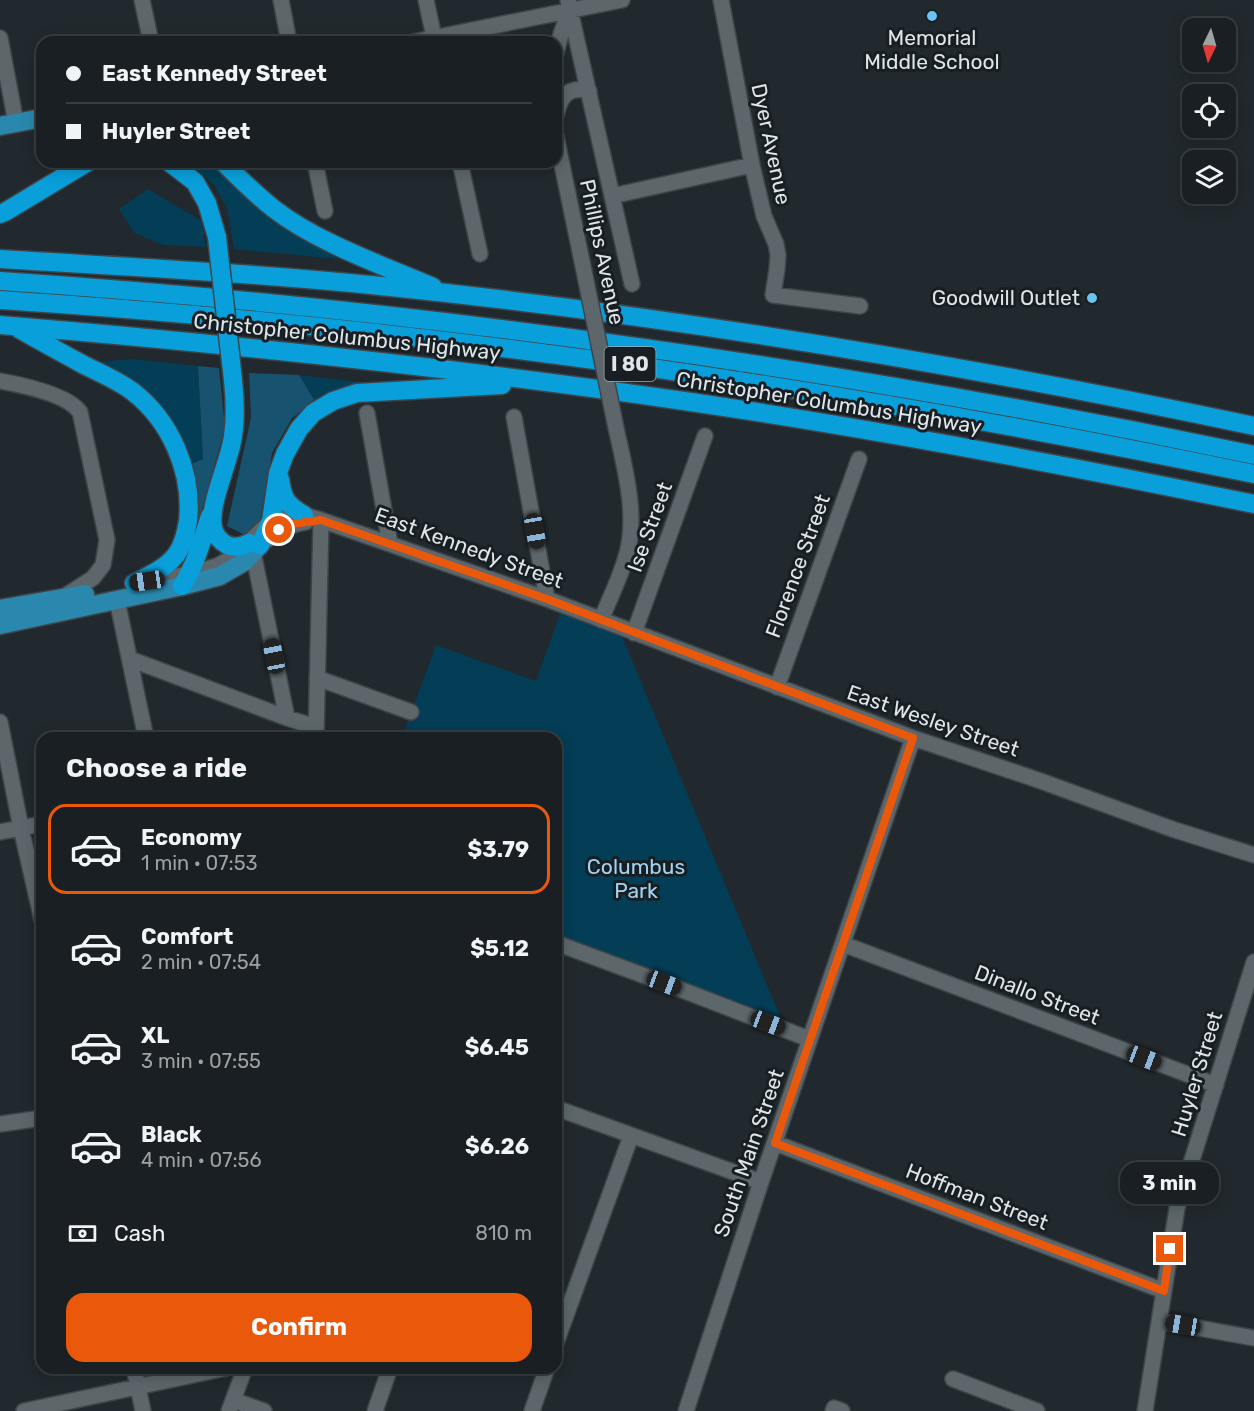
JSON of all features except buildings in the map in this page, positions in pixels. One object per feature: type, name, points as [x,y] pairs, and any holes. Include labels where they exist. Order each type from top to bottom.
[{"type":"highway","points":[[0,214],[78,168]]},
{"type":"highway","points":[[177,168],[195,182],[207,203],[217,237],[236,410],[233,438],[213,510],[212,525],[218,538],[228,545],[254,547],[271,521],[278,473],[289,445],[313,413],[333,401],[357,393],[549,382]]},
{"type":"highway","points":[[229,168],[275,210],[308,231],[451,294]]},
{"type":"highway","name":"I 80","points":[[0,259],[275,277],[451,294],[637,317],[882,355],[1254,426]]},
{"type":"highway","name":"Christopher Columbus Highway","points":[[0,281],[168,293],[355,312],[646,347],[995,404],[1254,455]]},
{"type":"highway","name":"Christopher Columbus Highway","points":[[0,300],[178,313],[352,330],[654,368],[909,408],[1254,474]]},
{"type":"highway","points":[[7,326],[107,375],[133,392],[152,410],[173,440],[187,483],[189,513],[187,529],[177,554],[169,563],[134,583]]},
{"type":"highway","name":"Christopher Columbus Highway","points":[[7,326],[315,354],[549,382],[776,415],[1005,454],[1254,504]]},
{"type":"highway","points":[[278,473],[283,494],[291,507],[312,517]]},
{"type":"highway","points":[[186,580],[200,549],[216,500]]},
{"type":"main road","points":[[8,125],[36,119]]},
{"type":"main road","name":"East Kennedy Street","points":[[0,624],[117,600],[186,580],[220,576],[244,562],[254,547]]},
{"type":"main road","name":"East Kennedy Street","points":[[0,609],[134,583]]},
{"type":"street","points":[[141,0],[149,36]]},
{"type":"street","points":[[281,0],[289,36]]},
{"type":"street","points":[[426,0],[433,36]]},
{"type":"street","points":[[449,36],[569,5],[622,0]]},
{"type":"street","name":"Dyer Avenue","points":[[721,0],[752,165],[764,216],[778,255],[773,295],[860,306]]},
{"type":"street","points":[[560,36],[569,5]]},
{"type":"street","name":"Phillips Avenue","points":[[569,5],[632,284]]},
{"type":"street","points":[[0,38],[8,125]]},
{"type":"street","points":[[562,100],[571,90],[589,91]]},
{"type":"street","name":"Phillips Avenue","points":[[562,165],[627,478],[630,507],[630,535],[626,559],[601,620]]},
{"type":"street","points":[[612,196],[752,165]]},
{"type":"street","points":[[316,168],[326,211]]},
{"type":"street","points":[[461,168],[480,254]]},
{"type":"street","points":[[0,381],[67,400],[80,412],[107,540],[103,565],[93,578],[62,598]]},
{"type":"street","points":[[367,413],[390,544]]},
{"type":"street","points":[[514,417],[547,599]]},
{"type":"street","name":"Ise Street","points":[[634,633],[705,436]]},
{"type":"street","name":"Florence Street","points":[[777,687],[859,459]]},
{"type":"street","name":"East Kennedy Street","points":[[271,521],[287,515],[312,517],[601,620]]},
{"type":"street","points":[[312,517],[317,678],[316,732]]},
{"type":"street","name":"East Kennedy Street","points":[[254,547],[279,530],[312,517]]},
{"type":"street","points":[[254,547],[287,718]]},
{"type":"street","name":"East Kennedy Street","points":[[134,583],[186,580]]},
{"type":"street","points":[[117,600],[145,732]]},
{"type":"street","name":"East Wesley Street","points":[[601,620],[913,738],[1038,780],[1172,829],[1254,855]]},
{"type":"street","points":[[130,659],[287,718],[314,732]]},
{"type":"street","points":[[317,678],[411,712]]},
{"type":"street","points":[[0,722],[36,894]]},
{"type":"street","name":"South Main Street","points":[[687,1411],[809,1039],[913,738]]},
{"type":"street","points":[[0,832],[36,825]]},
{"type":"street","name":"Dinallo Street","points":[[843,944],[1216,1085]]},
{"type":"street","points":[[562,945],[809,1039]]},
{"type":"street","name":"Huyler Street","points":[[1145,1411],[1177,1208],[1254,962]]},
{"type":"street","points":[[562,1110],[761,1182]]},
{"type":"street","points":[[0,1124],[36,1119]]},
{"type":"street","points":[[562,1326],[631,1136]]},
{"type":"street","name":"Hoffman Street","points":[[775,1143],[1164,1291]]},
{"type":"street","points":[[1160,1321],[1254,1338]]},
{"type":"street","points":[[135,1374],[143,1411]]},
{"type":"street","points":[[24,1411],[198,1374]]},
{"type":"street","points":[[242,1374],[231,1406],[264,1411]]},
{"type":"street","points":[[375,1411],[388,1374]]},
{"type":"street","points":[[532,1411],[545,1374]]},
{"type":"street","points":[[953,1378],[1037,1411]]},
{"type":"green space","points":[[195,168],[220,168],[251,202],[297,236],[338,259],[234,249],[227,208],[214,185]]},
{"type":"green space","points":[[148,189],[202,221],[206,247],[163,245],[134,233],[119,209]]},
{"type":"green space","points":[[133,359],[198,366],[203,459],[192,464],[162,406],[96,362]]},
{"type":"green space","points":[[299,375],[367,383],[315,401]]},
{"type":"green space","name":"Columbus Park","points":[[562,608],[619,629],[782,1021],[562,939],[562,732],[404,732],[436,645],[536,681]]},
{"type":"shaded area","points":[[198,366],[219,368],[225,428],[198,523],[192,464],[203,459]]},
{"type":"shaded area","points":[[249,373],[299,375],[315,401],[292,418],[272,453],[260,521],[245,535],[227,526],[251,418]]},
{"type":"place","name":"Memorial Middle School","points":[[932,16]]},
{"type":"place","name":"Goodwill Outlet","points":[[1092,298]]},
{"type":"route","points":[[279,530],[292,524],[321,520],[547,599],[913,738],[775,1143],[1164,1291],[1170,1249]]}]
